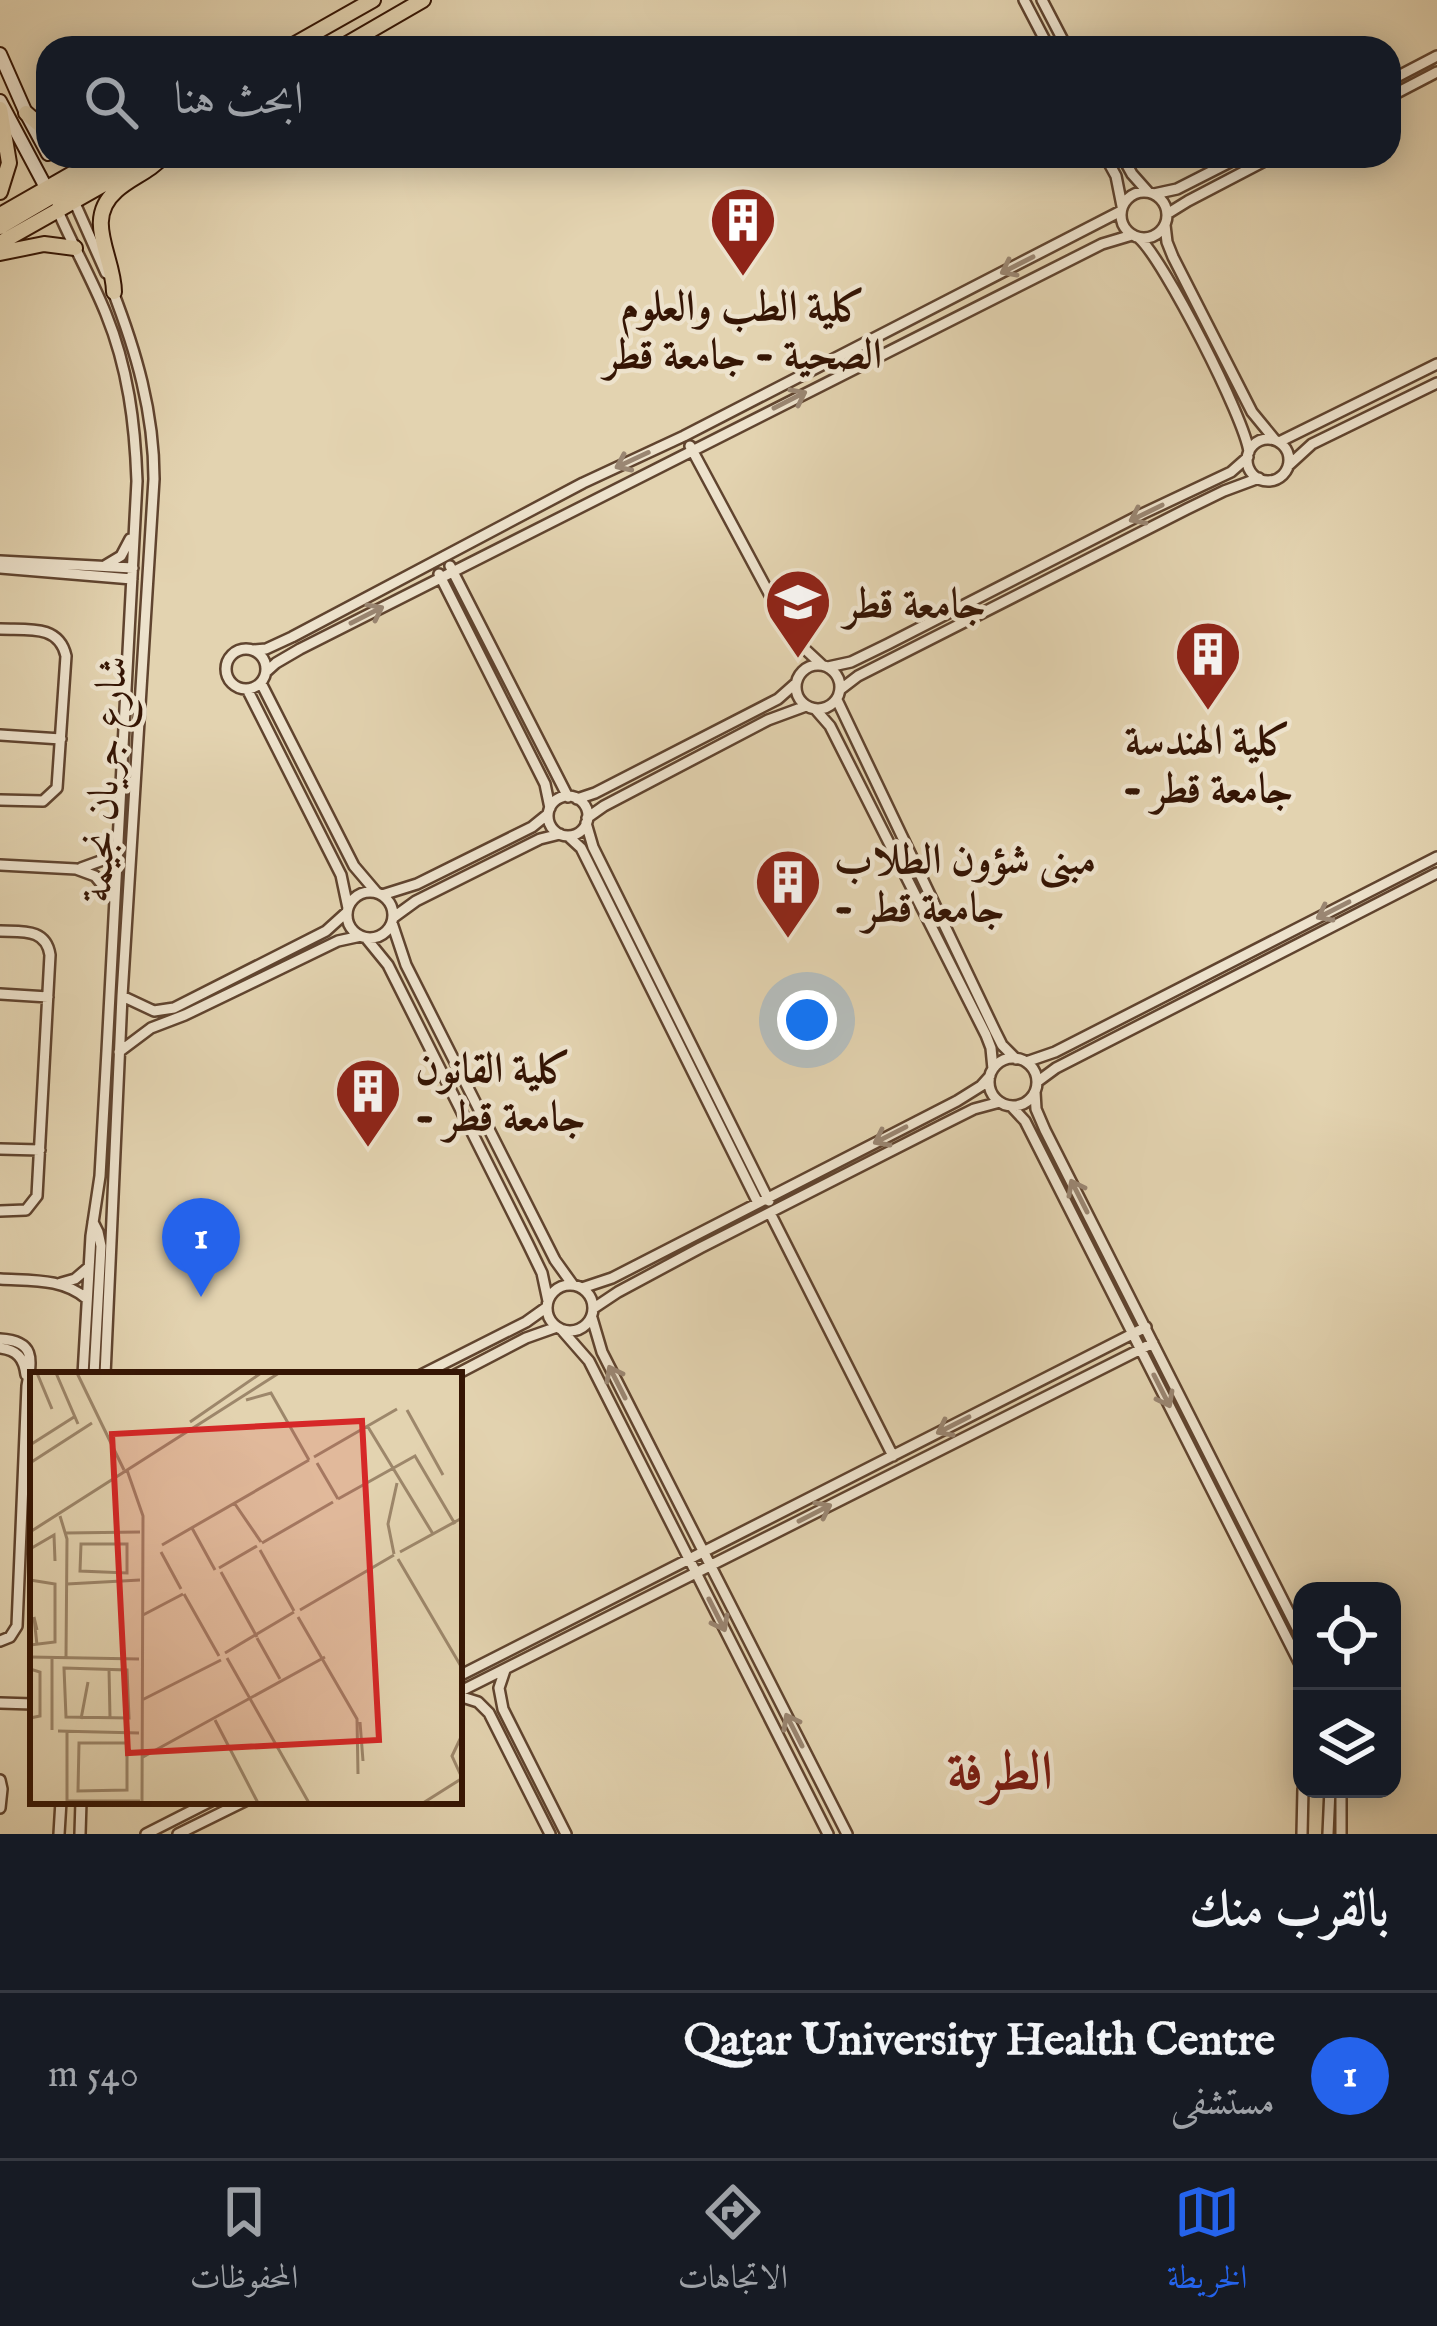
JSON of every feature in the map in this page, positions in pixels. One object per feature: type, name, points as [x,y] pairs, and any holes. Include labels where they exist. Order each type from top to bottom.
[{"type":"main road","points":[[308,36],[373,0]]},
{"type":"main road","points":[[361,36],[423,0]]},
{"type":"main road","points":[[313,36],[318,30]]},
{"type":"main road","points":[[0,54],[36,131]]},
{"type":"main road","points":[[0,105],[9,163],[0,192]]},
{"type":"main road","points":[[0,105],[52,199]]},
{"type":"main road","points":[[26,112],[36,122]]},
{"type":"main road","points":[[56,168],[68,190]]},
{"type":"main road","points":[[0,215],[61,200],[91,168]]},
{"type":"main road","points":[[0,227],[107,168]]},
{"type":"main road","points":[[68,190],[127,168]]},
{"type":"main road","points":[[114,292],[112,265],[100,234],[102,211],[115,191],[150,168]]},
{"type":"main road","points":[[0,243],[52,199]]},
{"type":"main road","points":[[0,253],[44,244],[75,248]]},
{"type":"street","points":[[1024,0],[1043,36]]},
{"type":"street","points":[[1042,0],[1061,36]]},
{"type":"street","points":[[1401,74],[1437,56]]},
{"type":"street","points":[[1401,91],[1437,72]]},
{"type":"street","points":[[1112,168],[1123,226],[1157,258],[1243,425],[1250,469],[1259,478],[1278,478],[1312,444],[1437,383]]},
{"type":"street","points":[[1129,168],[1162,200],[1173,257],[1252,412],[1287,451],[1288,466]]},
{"type":"street","points":[[1218,168],[1177,189],[1133,194],[1122,208],[292,637],[266,649],[237,650],[226,666],[230,681],[247,689],[300,649],[1102,244],[1155,236],[1188,201],[1251,168]]},
{"type":"street","name":"شارع جريان نجيمة","points":[[68,190],[114,292],[144,387],[154,464],[105,1372]]},
{"type":"street","name":"شارع جريان نجيمة","points":[[52,199],[100,300],[120,355],[132,411],[136,481],[116,901],[83,1372]]},
{"type":"street","points":[[827,362],[827,374],[833,379]]},
{"type":"street","points":[[119,1052],[151,1028],[185,1015],[252,976],[273,958],[332,927],[362,893],[380,894],[417,884],[532,827],[556,801],[595,793],[778,699],[811,666],[851,662],[1231,472],[1258,442],[1277,441],[1319,424],[1437,364]]},
{"type":"street","points":[[684,436],[793,638],[839,678],[839,694],[996,1046],[990,1090],[1025,1121],[1293,1649]]},
{"type":"street","points":[[122,996],[146,1009],[168,1010],[280,969],[338,941],[383,934],[393,920],[424,897],[540,838],[581,831],[604,806],[768,720],[828,708],[858,676],[1224,491],[1259,478]]},
{"type":"street","points":[[102,566],[116,560],[127,547],[136,481]]},
{"type":"street","points":[[445,558],[527,734],[545,784],[551,826],[581,848],[674,1023]]},
{"type":"street","points":[[0,564],[102,566],[133,573]]},
{"type":"street","points":[[0,564],[133,573]]},
{"type":"street","points":[[434,564],[484,665],[572,798],[584,805],[593,847],[674,1023],[892,1456],[906,1467]]},
{"type":"street","points":[[989,592],[994,606]]},
{"type":"street","points":[[954,611],[960,624]]},
{"type":"street","points":[[0,629],[47,632],[63,642],[67,656],[59,779],[52,796],[39,802],[0,800]]},
{"type":"street","points":[[793,638],[798,696],[830,726],[996,1046],[1034,1071],[1036,1109],[1046,1132],[1293,1619]]},
{"type":"street","points":[[253,650],[263,658],[263,677],[354,866],[390,903],[406,965],[555,1260],[590,1294],[598,1344],[847,1834]]},
{"type":"street","points":[[484,665],[496,659]]},
{"type":"street","points":[[247,689],[340,875],[350,926],[388,965],[542,1273],[550,1320],[589,1361],[828,1834]]},
{"type":"street","points":[[0,735],[62,740]]},
{"type":"street","points":[[76,869],[103,860],[119,843]]},
{"type":"street","points":[[427,1372],[532,1319],[558,1289],[613,1278],[973,1092],[1003,1060],[1055,1052],[1437,857]]},
{"type":"street","points":[[0,865],[76,869],[95,876],[116,901]]},
{"type":"street","points":[[461,1372],[536,1334],[581,1329],[618,1292],[974,1108],[1025,1103],[1036,1087],[1073,1060],[1437,873]]},
{"type":"street","points":[[0,931],[31,933],[45,940],[50,951],[35,1200],[22,1211],[0,1211]]},
{"type":"street","points":[[273,958],[280,969]]},
{"type":"street","points":[[1,994],[48,997]]},
{"type":"street","points":[[1033,1138],[1046,1132]]},
{"type":"street","points":[[0,1148],[40,1150]]},
{"type":"street","points":[[93,1222],[101,1241],[94,1372]]},
{"type":"street","points":[[1091,1252],[1104,1246]]},
{"type":"street","points":[[61,1283],[89,1267]]},
{"type":"street","points":[[0,1280],[61,1283],[87,1299]]},
{"type":"street","points":[[1122,1313],[1136,1307]]},
{"type":"street","points":[[462,1674],[1146,1328]]},
{"type":"street","points":[[462,1692],[1154,1343]]},
{"type":"street","points":[[0,1344],[26,1348],[31,1358],[17,1626],[0,1641]]},
{"type":"street","points":[[476,1347],[484,1360]]},
{"type":"street","points":[[1018,1392],[1025,1407]]},
{"type":"street","points":[[892,1456],[892,1474]]},
{"type":"street","points":[[540,1635],[547,1648]]},
{"type":"street","points":[[1288,1638],[1293,1637]]},
{"type":"street","points":[[506,1669],[499,1688],[503,1709],[566,1834]]},
{"type":"street","points":[[462,1695],[489,1713],[550,1834]]},
{"type":"street","points":[[0,1703],[30,1704]]},
{"type":"street","points":[[0,1780],[0,1808]]},
{"type":"street","points":[[1302,1834],[1303,1798]]},
{"type":"street","points":[[1328,1834],[1330,1798]]},
{"type":"street","points":[[1341,1798],[1341,1834]]},
{"type":"street","points":[[59,1834],[61,1804]]},
{"type":"street","points":[[80,1834],[82,1804]]},
{"type":"street","points":[[146,1834],[205,1804]]},
{"type":"street","points":[[178,1834],[238,1804]]},
{"type":"place","name":"كلية الطب والعلوم الصحية - جامعة قطر","points":[[743,279]]},
{"type":"place","name":"جامعة قطر","points":[[798,661]]},
{"type":"place","name":"كلية الهندسة - جامعة قطر","points":[[1208,713]]},
{"type":"place","name":"مبنى شؤون الطلاب - جامعة قطر","points":[[788,941]]},
{"type":"place","name":"كلية القانون - جامعة قطر","points":[[368,1150]]},
{"type":"place","name":"Qatar University Health Centre","points":[[201,1297]]},
{"type":"district","name":"الطرفة","points":[[1000,1770]]}]
